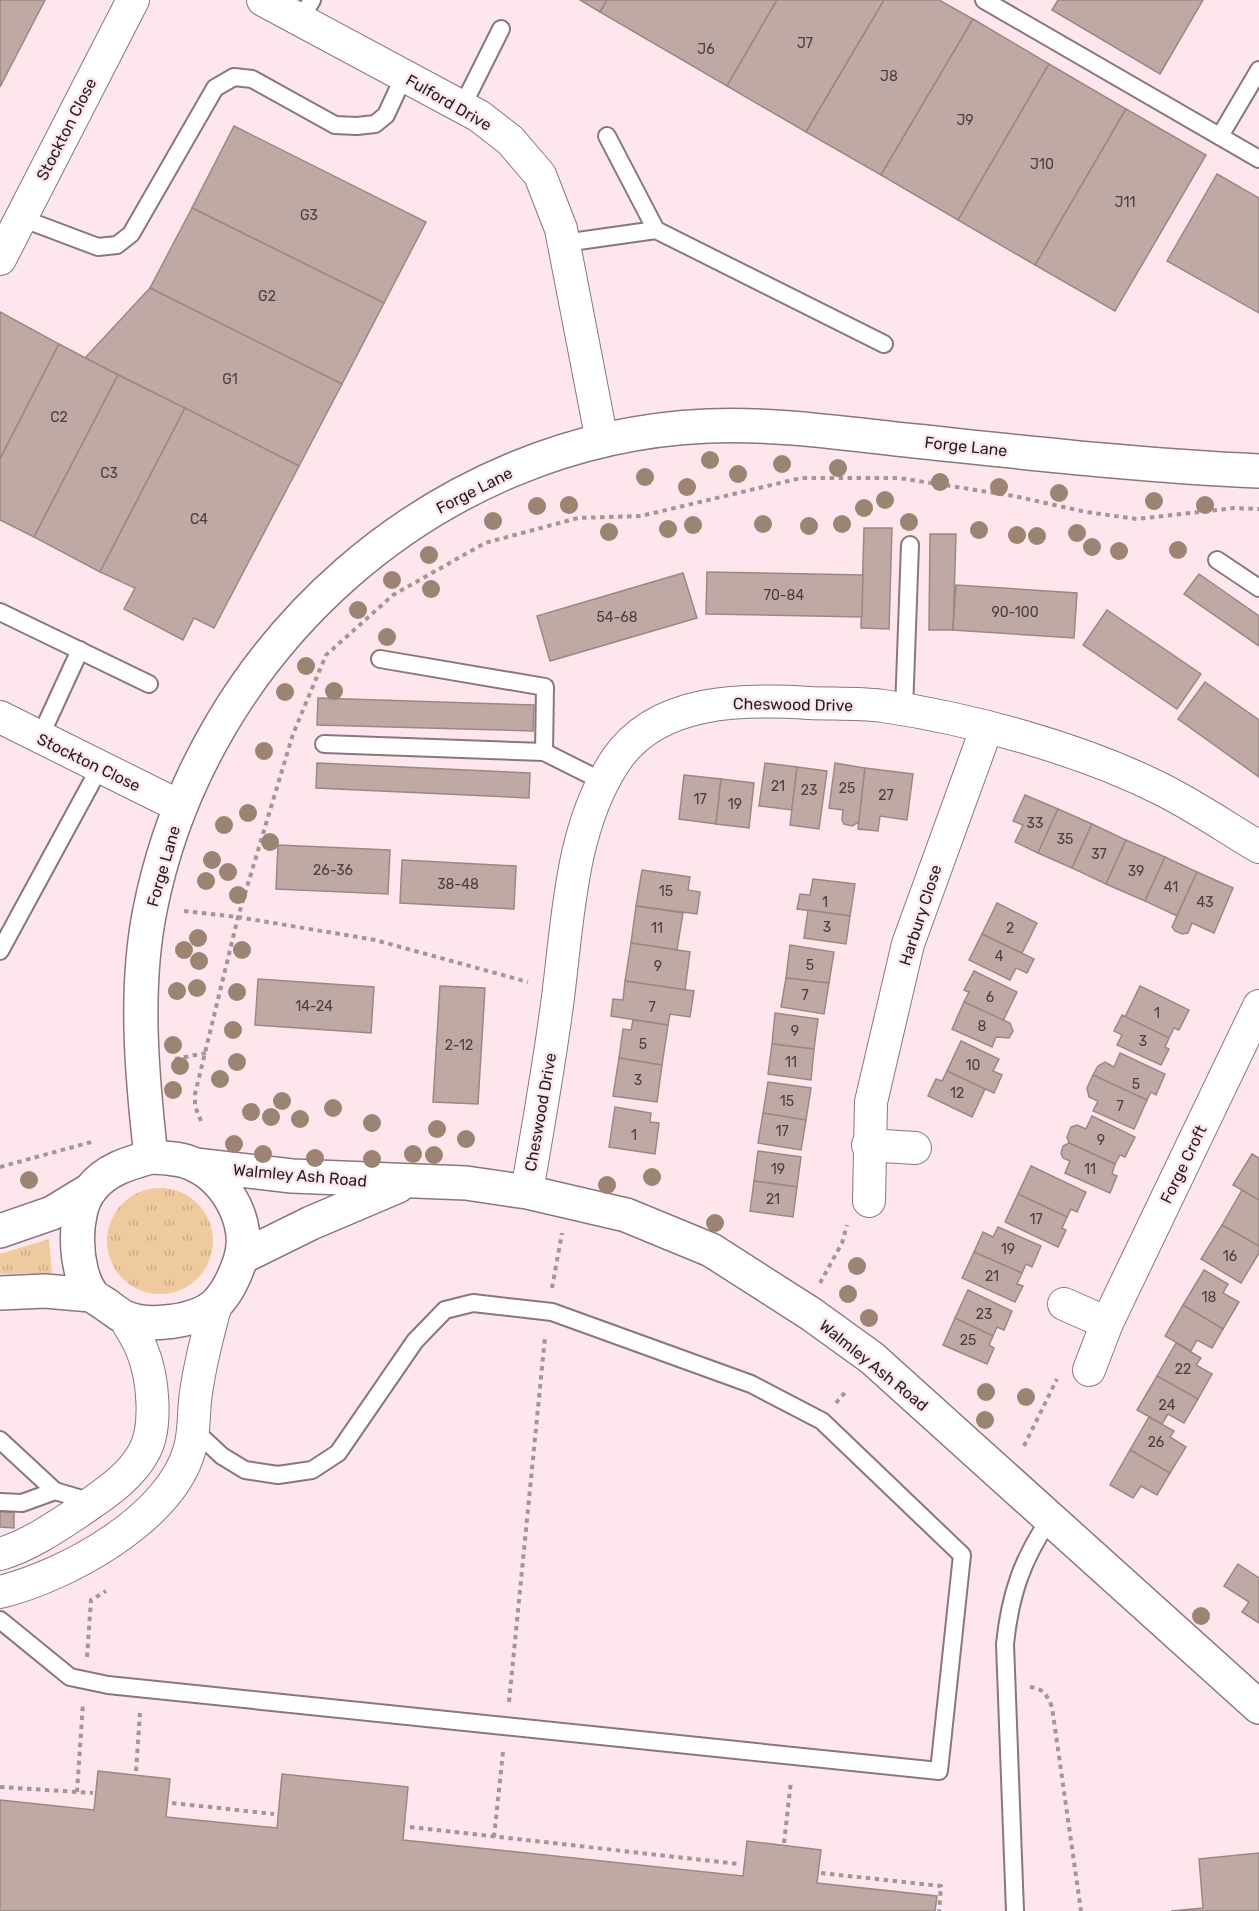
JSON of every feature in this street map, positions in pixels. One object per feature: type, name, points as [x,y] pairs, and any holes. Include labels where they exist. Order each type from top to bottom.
[{"type":"street","name":"Stockton Close","points":[[0,259],[133,0]]},
{"type":"street","name":"Fulford Drive","points":[[262,0],[306,10],[404,76],[479,116],[510,140],[540,175],[561,229],[602,441]]},
{"type":"street","name":"Forge Lane","points":[[151,1157],[141,999],[144,948],[150,907],[179,806],[205,754],[242,691],[275,647],[340,576],[395,533],[464,492],[516,468],[602,441],[673,429],[741,426],[807,430],[1190,468],[1259,471]]},
{"type":"street","name":"Cheswood Drive","points":[[527,1192],[559,990],[572,890],[583,837],[594,800],[617,758],[633,742],[670,716],[729,702],[764,700],[881,706],[987,727],[1071,753],[1161,789],[1259,847]]},
{"type":"street","name":"Stockton Close","points":[[0,717],[179,806]]},
{"type":"street","name":"Harbury Close","points":[[869,1200],[868,1145],[872,1102],[908,944],[987,727]]},
{"type":"street","name":"Forge Croft","points":[[1089,1370],[1107,1323],[1259,1006]]},
{"type":"street","points":[[868,1145],[915,1148]]},
{"type":"street","points":[[0,1231],[52,1213],[90,1190],[105,1176],[129,1163],[151,1157],[173,1158],[195,1165],[219,1181],[235,1204],[243,1232],[242,1257],[233,1281],[216,1304],[204,1312],[165,1323],[125,1317],[92,1295],[45,1291],[0,1293]]},
{"type":"street","name":"Walmley Ash Road","points":[[195,1165],[292,1176],[405,1183],[466,1184],[527,1192],[627,1215],[711,1250],[811,1314],[896,1379],[1049,1520],[1259,1707]]},
{"type":"street","name":"Walmley Ash Road","points":[[242,1257],[311,1223],[405,1183]]},
{"type":"street","points":[[90,1190],[78,1226],[78,1253],[81,1271],[92,1295]]},
{"type":"street","points":[[0,1592],[16,1588],[81,1560],[131,1527],[161,1500],[179,1475],[190,1448],[201,1361],[216,1304]]},
{"type":"street","points":[[1064,1304],[1107,1323]]},
{"type":"street","points":[[0,1554],[60,1525],[120,1482],[145,1452],[154,1416],[142,1350],[125,1317]]},
{"type":"lane","points":[[984,0],[1259,159]]},
{"type":"lane","points":[[462,107],[501,28]]},
{"type":"lane","points":[[1220,136],[1259,70]]},
{"type":"lane","points":[[21,218],[98,247],[117,245],[130,234],[215,88],[234,76],[252,79],[335,125],[357,126],[375,124],[386,115],[404,76]]},
{"type":"lane","points":[[607,136],[656,230]]},
{"type":"lane","points":[[564,243],[656,230],[884,344]]},
{"type":"lane","points":[[904,710],[910,545]]},
{"type":"lane","points":[[1218,560],[1259,588]]},
{"type":"lane","points":[[0,612],[149,684]]},
{"type":"lane","points":[[40,737],[80,650]]},
{"type":"lane","points":[[380,659],[545,687],[543,752]]},
{"type":"lane","points":[[324,744],[543,752],[604,782]]},
{"type":"lane","points":[[0,951],[99,767]]},
{"type":"lane","points":[[0,1620],[70,1677],[141,1688],[939,1771],[962,1555],[822,1421],[751,1384],[599,1328],[548,1312],[473,1303],[445,1310],[415,1341],[338,1453],[312,1470],[278,1475],[246,1470],[222,1456],[193,1429]]},
{"type":"lane","points":[[0,1440],[55,1491],[92,1502]]},
{"type":"lane","points":[[0,1459],[22,1459]]},
{"type":"lane","points":[[0,1502],[22,1503],[55,1491]]},
{"type":"lane","points":[[1015,1911],[1005,1644],[1008,1614],[1017,1579],[1049,1520]]},
{"type":"path","points":[[201,1121],[195,1106],[195,1094],[238,917],[292,734],[326,655],[393,595],[484,543],[578,518],[641,516],[801,478],[899,478],[1137,519],[1234,508],[1259,509]]},
{"type":"path","points":[[150,907],[238,917],[375,940],[559,990]]},
{"type":"path","points":[[0,1167],[98,1140]]},
{"type":"path","points":[[818,1287],[842,1243],[849,1216],[869,1200]]},
{"type":"path","points":[[494,1837],[548,1312],[570,1201]]},
{"type":"path","points":[[1024,1446],[1060,1372],[1089,1370]]},
{"type":"path","points":[[136,1771],[141,1688]]},
{"type":"path","points":[[1006,1689],[1038,1688],[1047,1694],[1052,1707],[1081,1911]]},
{"type":"path","points":[[784,1843],[794,1755]]},
{"type":"path","points":[[0,1787],[93,1793]]},
{"type":"path","points":[[172,1803],[274,1814]]},
{"type":"path","points":[[410,1827],[739,1864]]},
{"type":"path","points":[[821,1873],[941,1886],[939,1911]]},
{"type":"green space","points":[[160,1188],[180,1192],[198,1203],[209,1221],[213,1241],[209,1261],[198,1279],[180,1290],[160,1294],[140,1290],[122,1279],[111,1261],[107,1241],[111,1221],[122,1203],[140,1192]]},
{"type":"green space","points":[[49,1239],[52,1273],[0,1274],[0,1254]]},
{"type":"building","points":[[0,0],[45,0],[0,87]]},
{"type":"building","points":[[580,0],[607,0],[600,12]]},
{"type":"building","points":[[607,0],[777,0],[727,86],[600,12]]},
{"type":"building","points":[[777,0],[884,0],[806,132],[727,86]]},
{"type":"building","points":[[884,0],[939,0],[973,19],[881,175],[806,132]]},
{"type":"building","points":[[1058,0],[1203,0],[1160,74],[1052,10]]},
{"type":"building","points":[[973,19],[1049,64],[958,220],[881,175]]},
{"type":"building","points":[[1049,64],[1126,109],[1035,265],[958,220]]},
{"type":"building","points":[[1126,109],[1206,155],[1115,311],[1035,265]]},
{"type":"building","points":[[234,126],[426,222],[384,303],[192,208]]},
{"type":"building","points":[[1217,174],[1259,198],[1259,313],[1167,261]]},
{"type":"building","points":[[192,208],[384,303],[342,384],[150,288]]},
{"type":"building","points":[[150,288],[342,384],[299,466],[85,358]]},
{"type":"building","points":[[0,312],[59,344],[0,459]]},
{"type":"building","points":[[59,344],[118,375],[34,537],[0,520],[0,459]]},
{"type":"building","points":[[118,375],[185,408],[100,572],[34,537]]},
{"type":"building","points":[[185,408],[299,466],[214,628],[194,618],[183,640],[124,609],[135,588],[100,572]]},
{"type":"building","points":[[864,528],[892,528],[889,629],[861,628]]},
{"type":"building","points":[[930,534],[956,534],[953,630],[929,630]]},
{"type":"building","points":[[707,572],[863,575],[862,617],[706,614]]},
{"type":"building","points":[[683,573],[697,618],[550,661],[537,616]]},
{"type":"building","points":[[1199,574],[1259,616],[1259,646],[1184,594]]},
{"type":"building","points":[[956,585],[1077,593],[1074,638],[953,630]]},
{"type":"building","points":[[1107,610],[1201,674],[1177,709],[1083,645]]},
{"type":"building","points":[[1205,682],[1259,720],[1259,777],[1178,719]]},
{"type":"building","points":[[318,698],[534,705],[533,731],[317,725]]},
{"type":"building","points":[[317,763],[530,773],[529,798],[316,788]]},
{"type":"building","points":[[765,763],[797,767],[792,810],[759,806]]},
{"type":"building","points":[[835,763],[865,768],[859,822],[852,826],[844,824],[843,810],[829,808]]},
{"type":"building","points":[[797,767],[827,771],[819,829],[790,825]]},
{"type":"building","points":[[865,768],[913,774],[907,820],[880,816],[878,831],[858,829]]},
{"type":"building","points":[[684,775],[721,779],[716,824],[679,819]]},
{"type":"building","points":[[721,779],[754,783],[749,828],[716,824]]},
{"type":"building","points":[[1025,795],[1058,809],[1038,853],[1015,842],[1023,825],[1013,821]]},
{"type":"building","points":[[1058,809],[1092,824],[1072,868],[1038,853]]},
{"type":"building","points":[[1092,824],[1126,840],[1106,884],[1072,868]]},
{"type":"building","points":[[1126,840],[1165,857],[1145,901],[1106,884]]},
{"type":"building","points":[[278,845],[390,850],[388,894],[276,889]]},
{"type":"building","points":[[1165,857],[1197,872],[1177,916],[1145,901]]},
{"type":"building","points":[[402,860],[516,866],[514,909],[400,903]]},
{"type":"building","points":[[642,870],[690,877],[688,890],[700,892],[697,914],[636,906]]},
{"type":"building","points":[[1197,872],[1233,888],[1214,933],[1192,923],[1188,933],[1182,934],[1172,927]]},
{"type":"building","points":[[813,879],[855,884],[850,916],[797,909],[800,894],[810,895]]},
{"type":"building","points":[[997,903],[1037,923],[1022,953],[982,934]]},
{"type":"building","points":[[636,906],[683,913],[677,950],[631,943]]},
{"type":"building","points":[[808,910],[850,916],[846,944],[804,938]]},
{"type":"building","points":[[982,934],[1034,959],[1027,973],[1016,968],[1010,980],[969,960]]},
{"type":"building","points":[[631,943],[690,952],[685,990],[625,981]]},
{"type":"building","points":[[790,945],[834,952],[829,983],[786,978]]},
{"type":"building","points":[[974,971],[1017,992],[1003,1021],[964,1002],[969,992],[964,990]]},
{"type":"building","points":[[786,978],[829,983],[824,1014],[781,1007]]},
{"type":"building","points":[[258,979],[374,987],[371,1033],[255,1025]]},
{"type":"building","points":[[625,981],[694,991],[690,1017],[670,1014],[668,1025],[611,1016],[613,999],[623,1000]]},
{"type":"building","points":[[440,986],[485,988],[478,1104],[433,1102]]},
{"type":"building","points":[[1140,986],[1189,1010],[1179,1030],[1174,1028],[1169,1038],[1125,1017]]},
{"type":"building","points":[[964,1002],[1010,1023],[1013,1031],[1009,1038],[996,1037],[992,1047],[952,1029]]},
{"type":"building","points":[[775,1013],[818,1019],[814,1049],[772,1044]]},
{"type":"building","points":[[1122,1015],[1169,1038],[1165,1047],[1169,1049],[1161,1065],[1117,1045],[1122,1035],[1114,1031]]},
{"type":"building","points":[[633,1020],[668,1025],[662,1065],[619,1058],[623,1029],[631,1030]]},
{"type":"building","points":[[961,1041],[999,1059],[993,1071],[1002,1075],[994,1093],[947,1071]]},
{"type":"building","points":[[772,1044],[814,1049],[811,1080],[768,1074]]},
{"type":"building","points":[[1120,1053],[1165,1074],[1156,1095],[1151,1092],[1147,1100],[1093,1075],[1098,1066],[1105,1062],[1114,1067]]},
{"type":"building","points":[[619,1058],[662,1065],[657,1102],[613,1096]]},
{"type":"building","points":[[947,1071],[985,1089],[972,1117],[928,1096],[936,1079],[942,1081]]},
{"type":"building","points":[[1093,1075],[1147,1100],[1134,1129],[1093,1111],[1098,1101],[1089,1097],[1087,1088]]},
{"type":"building","points":[[768,1082],[811,1088],[806,1120],[763,1113]]},
{"type":"building","points":[[615,1107],[651,1113],[650,1122],[659,1123],[655,1154],[609,1147]]},
{"type":"building","points":[[763,1113],[806,1120],[801,1150],[758,1143]]},
{"type":"building","points":[[1092,1116],[1135,1137],[1125,1157],[1120,1155],[1115,1164],[1069,1143],[1067,1137],[1071,1127],[1077,1125],[1086,1129]]},
{"type":"building","points":[[1069,1143],[1115,1164],[1112,1174],[1117,1176],[1110,1193],[1065,1173],[1070,1161],[1063,1158],[1061,1153],[1063,1146]]},
{"type":"building","points":[[758,1151],[801,1157],[797,1187],[754,1181]]},
{"type":"building","points":[[1252,1154],[1259,1158],[1259,1200],[1233,1185]]},
{"type":"building","points":[[1031,1166],[1086,1192],[1077,1212],[1071,1209],[1067,1217],[1018,1194]]},
{"type":"building","points":[[754,1181],[797,1187],[793,1217],[750,1211]]},
{"type":"building","points":[[1242,1190],[1259,1200],[1259,1246],[1222,1225]]},
{"type":"building","points":[[1018,1194],[1067,1217],[1062,1228],[1066,1230],[1058,1247],[1005,1222]]},
{"type":"building","points":[[1222,1225],[1259,1246],[1259,1253],[1241,1283],[1201,1259]]},
{"type":"building","points":[[998,1227],[1041,1246],[1032,1267],[1026,1264],[1022,1273],[974,1252],[983,1232],[993,1237]]},
{"type":"building","points":[[974,1252],[1022,1273],[1017,1284],[1023,1286],[1015,1302],[962,1278]]},
{"type":"building","points":[[1204,1270],[1228,1284],[1223,1293],[1239,1302],[1223,1329],[1183,1305]]},
{"type":"building","points":[[968,1290],[1012,1311],[1004,1330],[997,1327],[993,1336],[955,1318]]},
{"type":"building","points":[[1183,1305],[1223,1329],[1212,1348],[1197,1340],[1191,1351],[1165,1336]]},
{"type":"building","points":[[955,1318],[993,1336],[989,1345],[994,1348],[987,1364],[943,1345]]},
{"type":"building","points":[[1176,1343],[1201,1358],[1196,1365],[1212,1374],[1198,1399],[1157,1376]]},
{"type":"building","points":[[1157,1376],[1198,1399],[1184,1423],[1168,1414],[1162,1424],[1137,1410]]},
{"type":"building","points":[[1149,1417],[1174,1431],[1170,1437],[1186,1447],[1170,1473],[1130,1450]]},
{"type":"building","points":[[1130,1450],[1170,1473],[1157,1495],[1141,1486],[1133,1498],[1110,1485]]},
{"type":"building","points":[[0,1512],[14,1512],[14,1528],[0,1527]]},
{"type":"building","points":[[1238,1564],[1259,1578],[1259,1623],[1242,1612],[1249,1602],[1224,1586]]},
{"type":"building","points":[[98,1771],[170,1779],[166,1817],[277,1828],[282,1774],[408,1787],[403,1840],[743,1876],[747,1841],[821,1850],[817,1883],[937,1896],[935,1911],[0,1911],[0,1800],[94,1810]]},
{"type":"building","points":[[1259,1853],[1259,1911],[1171,1911],[1203,1908],[1199,1859]]}]
